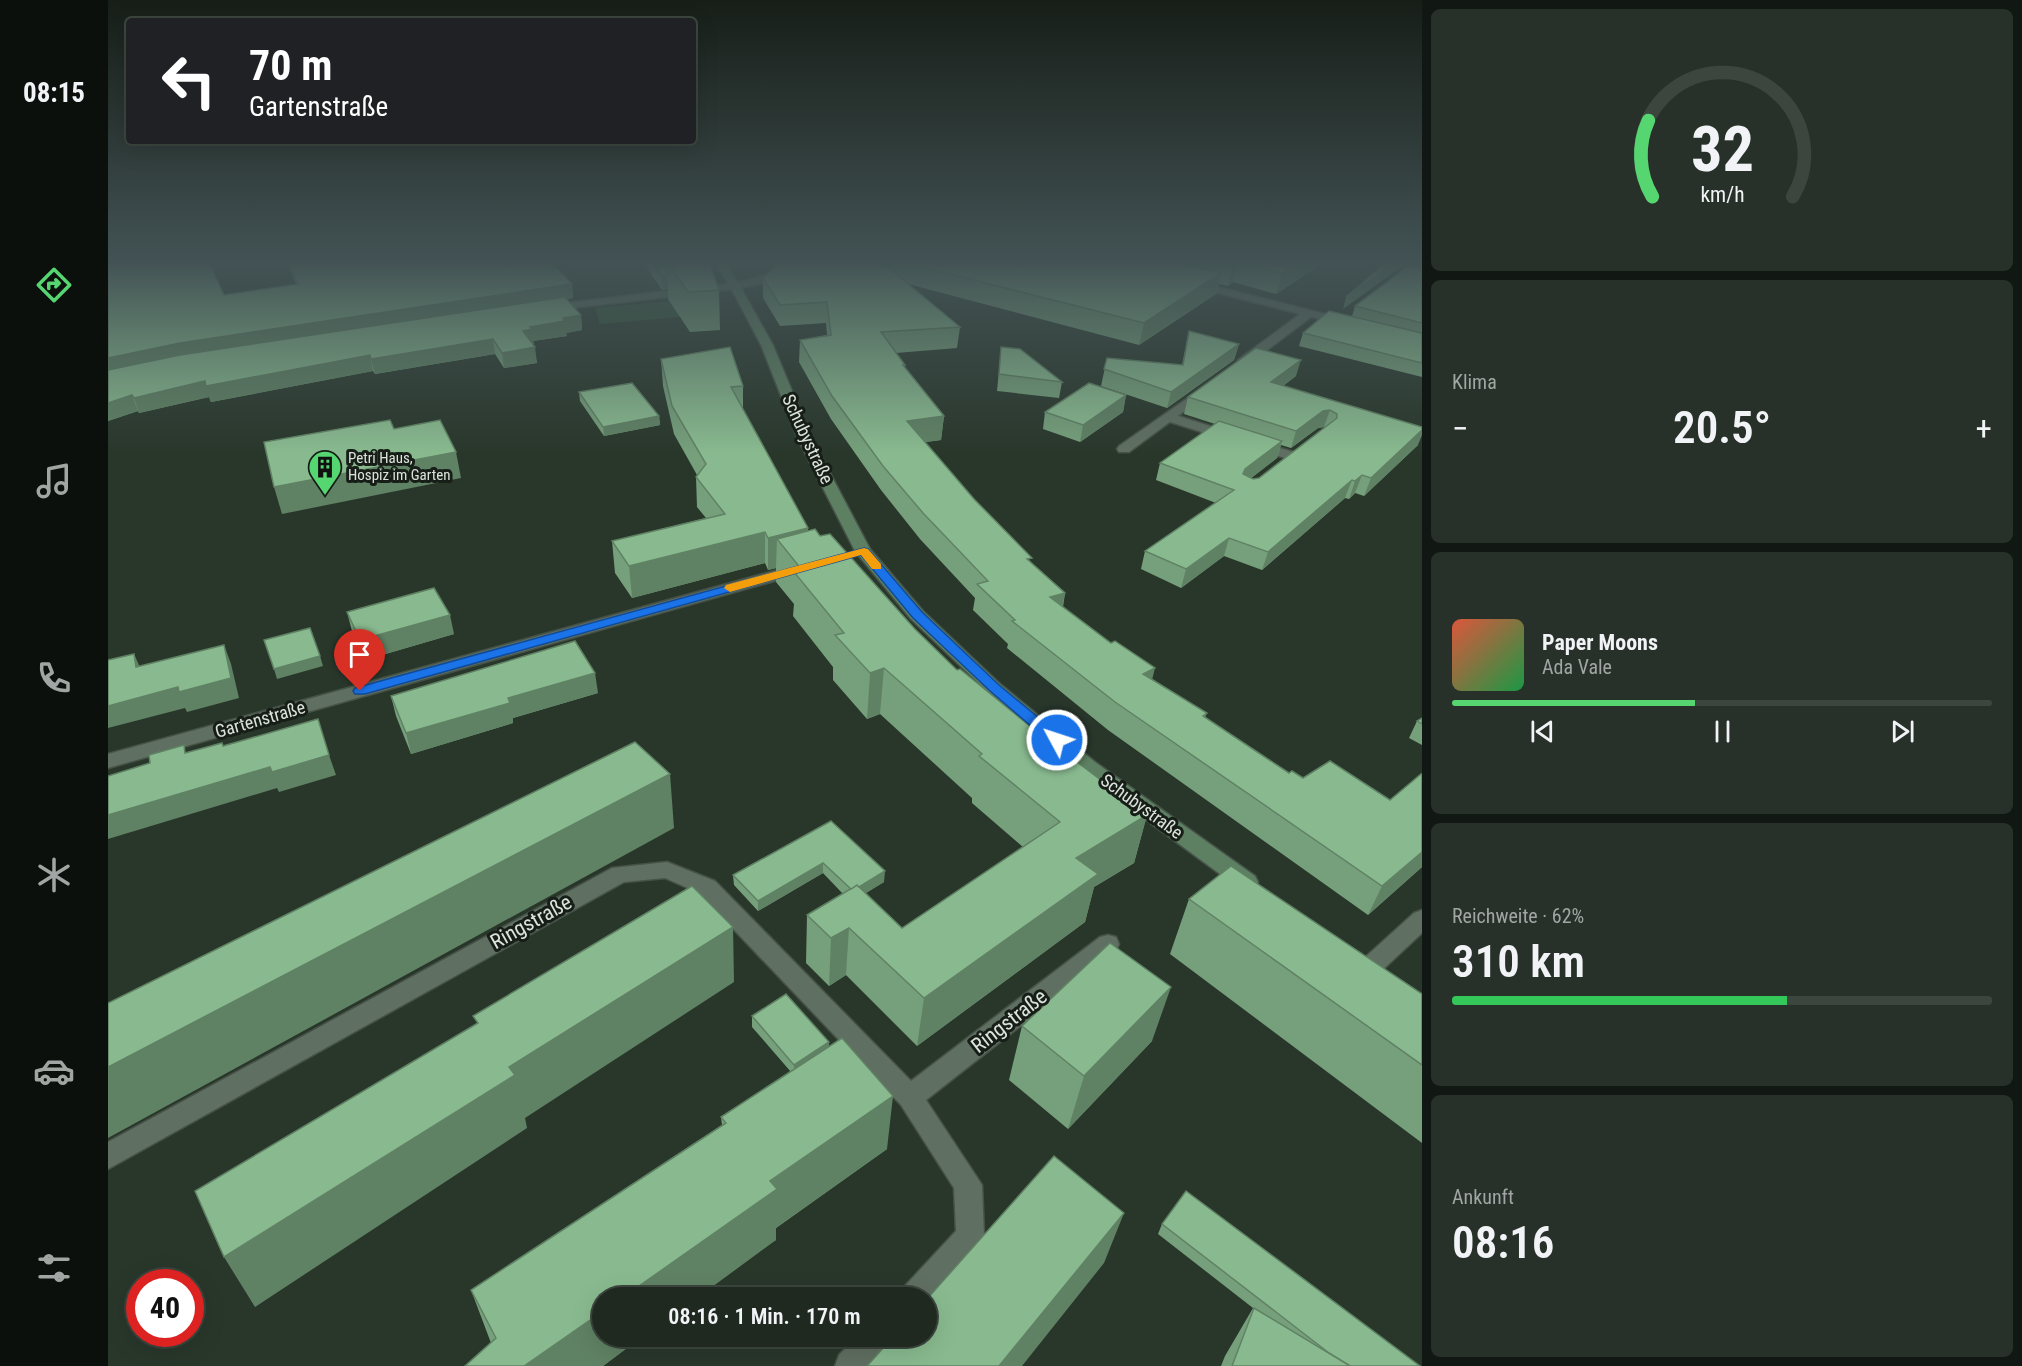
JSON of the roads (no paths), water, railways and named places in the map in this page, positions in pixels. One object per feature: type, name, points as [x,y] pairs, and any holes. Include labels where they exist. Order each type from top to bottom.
[{"type":"street","name":"Schubystraße","points":[[757,326],[767,345],[805,439],[864,551],[917,615],[994,688],[1088,767],[1262,893]]},
{"type":"street","points":[[1234,368],[1292,326]]},
{"type":"street","points":[[1124,449],[1216,382]]},
{"type":"street","points":[[1169,417],[1292,456]]},
{"type":"street","points":[[1274,470],[1308,445]]},
{"type":"street","points":[[841,558],[864,551]]},
{"type":"street","name":"Gartenstraße","points":[[108,761],[818,564]]},
{"type":"street","name":"Ringstraße","points":[[108,1156],[620,874],[667,870],[707,887],[909,1097],[968,1185],[970,1236],[924,1287]]},
{"type":"street","points":[[1372,970],[1422,919]]},
{"type":"street","name":"Ringstraße","points":[[909,1097],[1108,944]]},
{"type":"street","points":[[850,1366],[868,1347]]},
{"type":"place","name":"Petri Haus, Hospiz im Garten","points":[[325,496]]}]
